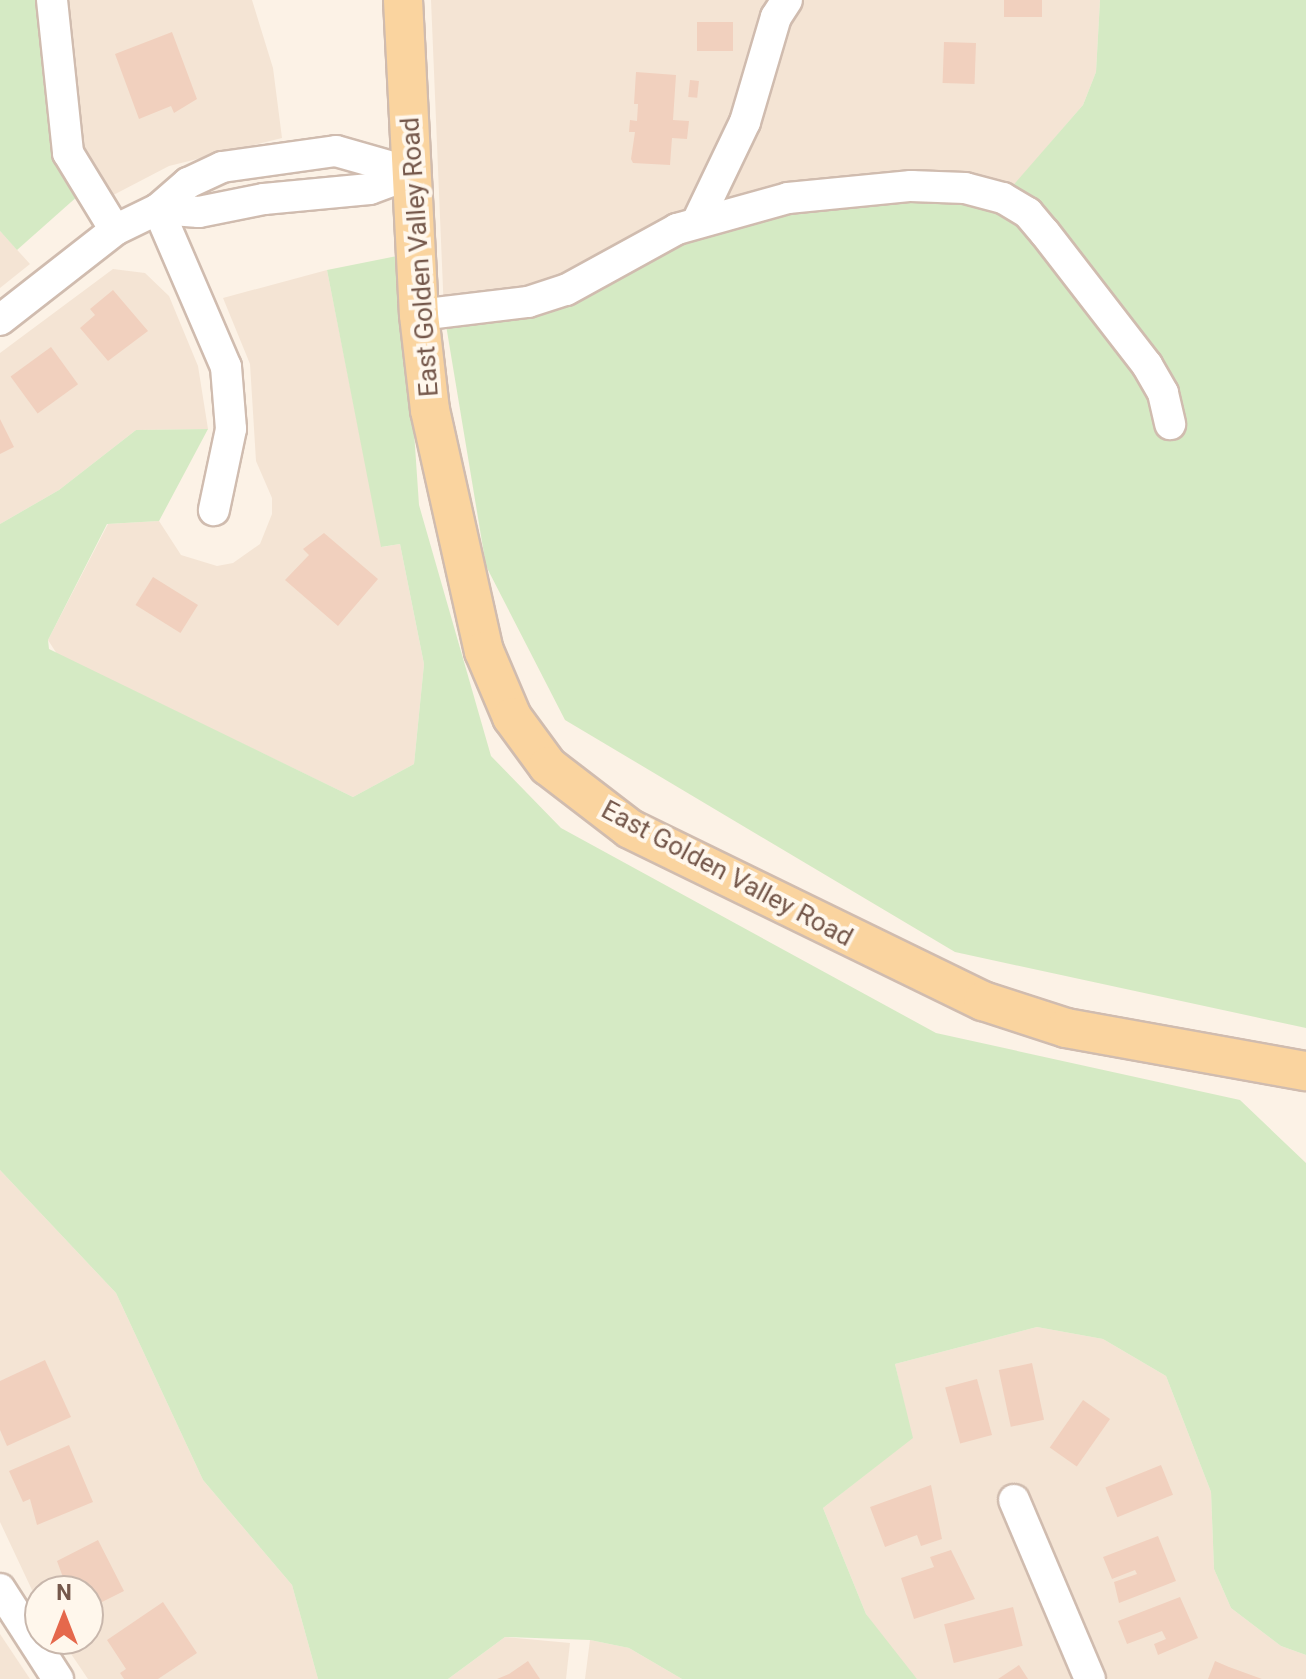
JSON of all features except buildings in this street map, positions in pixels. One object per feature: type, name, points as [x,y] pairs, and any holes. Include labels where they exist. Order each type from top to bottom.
[{"type":"main road","name":"East Golden Valley Road","points":[[403,0],[419,315],[437,450],[484,651],[512,717],[548,766],[630,829],[936,980],[1023,1016],[1306,1071]]},
{"type":"street","points":[[52,0],[68,153],[115,230]]},
{"type":"street","points":[[697,222],[745,122],[776,17],[787,0]]},
{"type":"street","points":[[0,320],[115,230],[158,209],[188,183],[222,167],[301,153],[336,151],[413,173]]},
{"type":"street","points":[[158,209],[199,212],[264,199],[370,189],[413,173]]},
{"type":"street","points":[[419,315],[528,302],[566,290],[697,222],[788,198],[867,189],[965,188],[1003,198],[1028,213],[1147,365],[1163,393],[1170,424]]},
{"type":"street","points":[[158,209],[226,367],[231,429],[214,510]]},
{"type":"street","points":[[1014,1500],[1090,1679]]},
{"type":"street","points":[[0,1589],[58,1679]]},
{"type":"shaded area","points":[[52,0],[252,0],[273,68],[282,138],[169,166],[98,203],[81,177]]},
{"type":"shaded area","points":[[431,0],[1100,0],[1096,72],[1083,105],[1003,198],[615,262],[444,313]]},
{"type":"shaded area","points":[[0,231],[30,264],[0,288]]},
{"type":"shaded area","points":[[113,269],[145,273],[169,296],[198,366],[208,429],[136,430],[59,490],[0,524],[0,353]]},
{"type":"shaded area","points":[[327,270],[382,547],[400,544],[424,664],[414,764],[353,797],[57,654],[48,640],[108,524],[159,521],[181,555],[217,566],[233,563],[260,544],[272,514],[272,498],[256,461],[250,364],[223,298]]},
{"type":"shaded area","points":[[0,1170],[116,1293],[203,1480],[292,1585],[318,1679],[88,1679],[72,1655],[104,1655],[104,1575],[25,1575],[0,1522]]},
{"type":"shaded area","points":[[1037,1327],[1103,1339],[1166,1376],[1211,1492],[1214,1569],[1231,1608],[1281,1646],[1306,1655],[1306,1679],[917,1679],[889,1650],[866,1614],[823,1508],[912,1438],[895,1364]]},
{"type":"shaded area","points":[[0,1634],[30,1679],[0,1679]]},
{"type":"shaded area","points":[[505,1637],[570,1643],[566,1679],[448,1679]]},
{"type":"shaded area","points":[[590,1640],[629,1648],[682,1679],[585,1679]]},
{"type":"green space","points":[[0,0],[52,0],[88,187],[17,250],[0,231]]},
{"type":"green space","points":[[1100,0],[1306,0],[1306,1028],[955,952],[565,720],[486,566],[444,313],[491,308],[788,198],[1003,197],[1083,105],[1096,72]]},
{"type":"green space","points":[[402,255],[419,505],[491,756],[561,828],[936,1033],[1240,1100],[1306,1163],[1306,1655],[1281,1646],[1231,1608],[1214,1569],[1211,1492],[1166,1376],[1103,1339],[1037,1327],[895,1364],[913,1438],[823,1508],[866,1614],[917,1679],[682,1679],[629,1648],[590,1640],[505,1637],[448,1679],[318,1679],[292,1585],[203,1480],[116,1293],[0,1170],[0,524],[59,490],[136,430],[208,429],[159,521],[107,524],[48,640],[49,649],[353,797],[414,764],[424,664],[400,544],[381,547],[327,270]]}]
